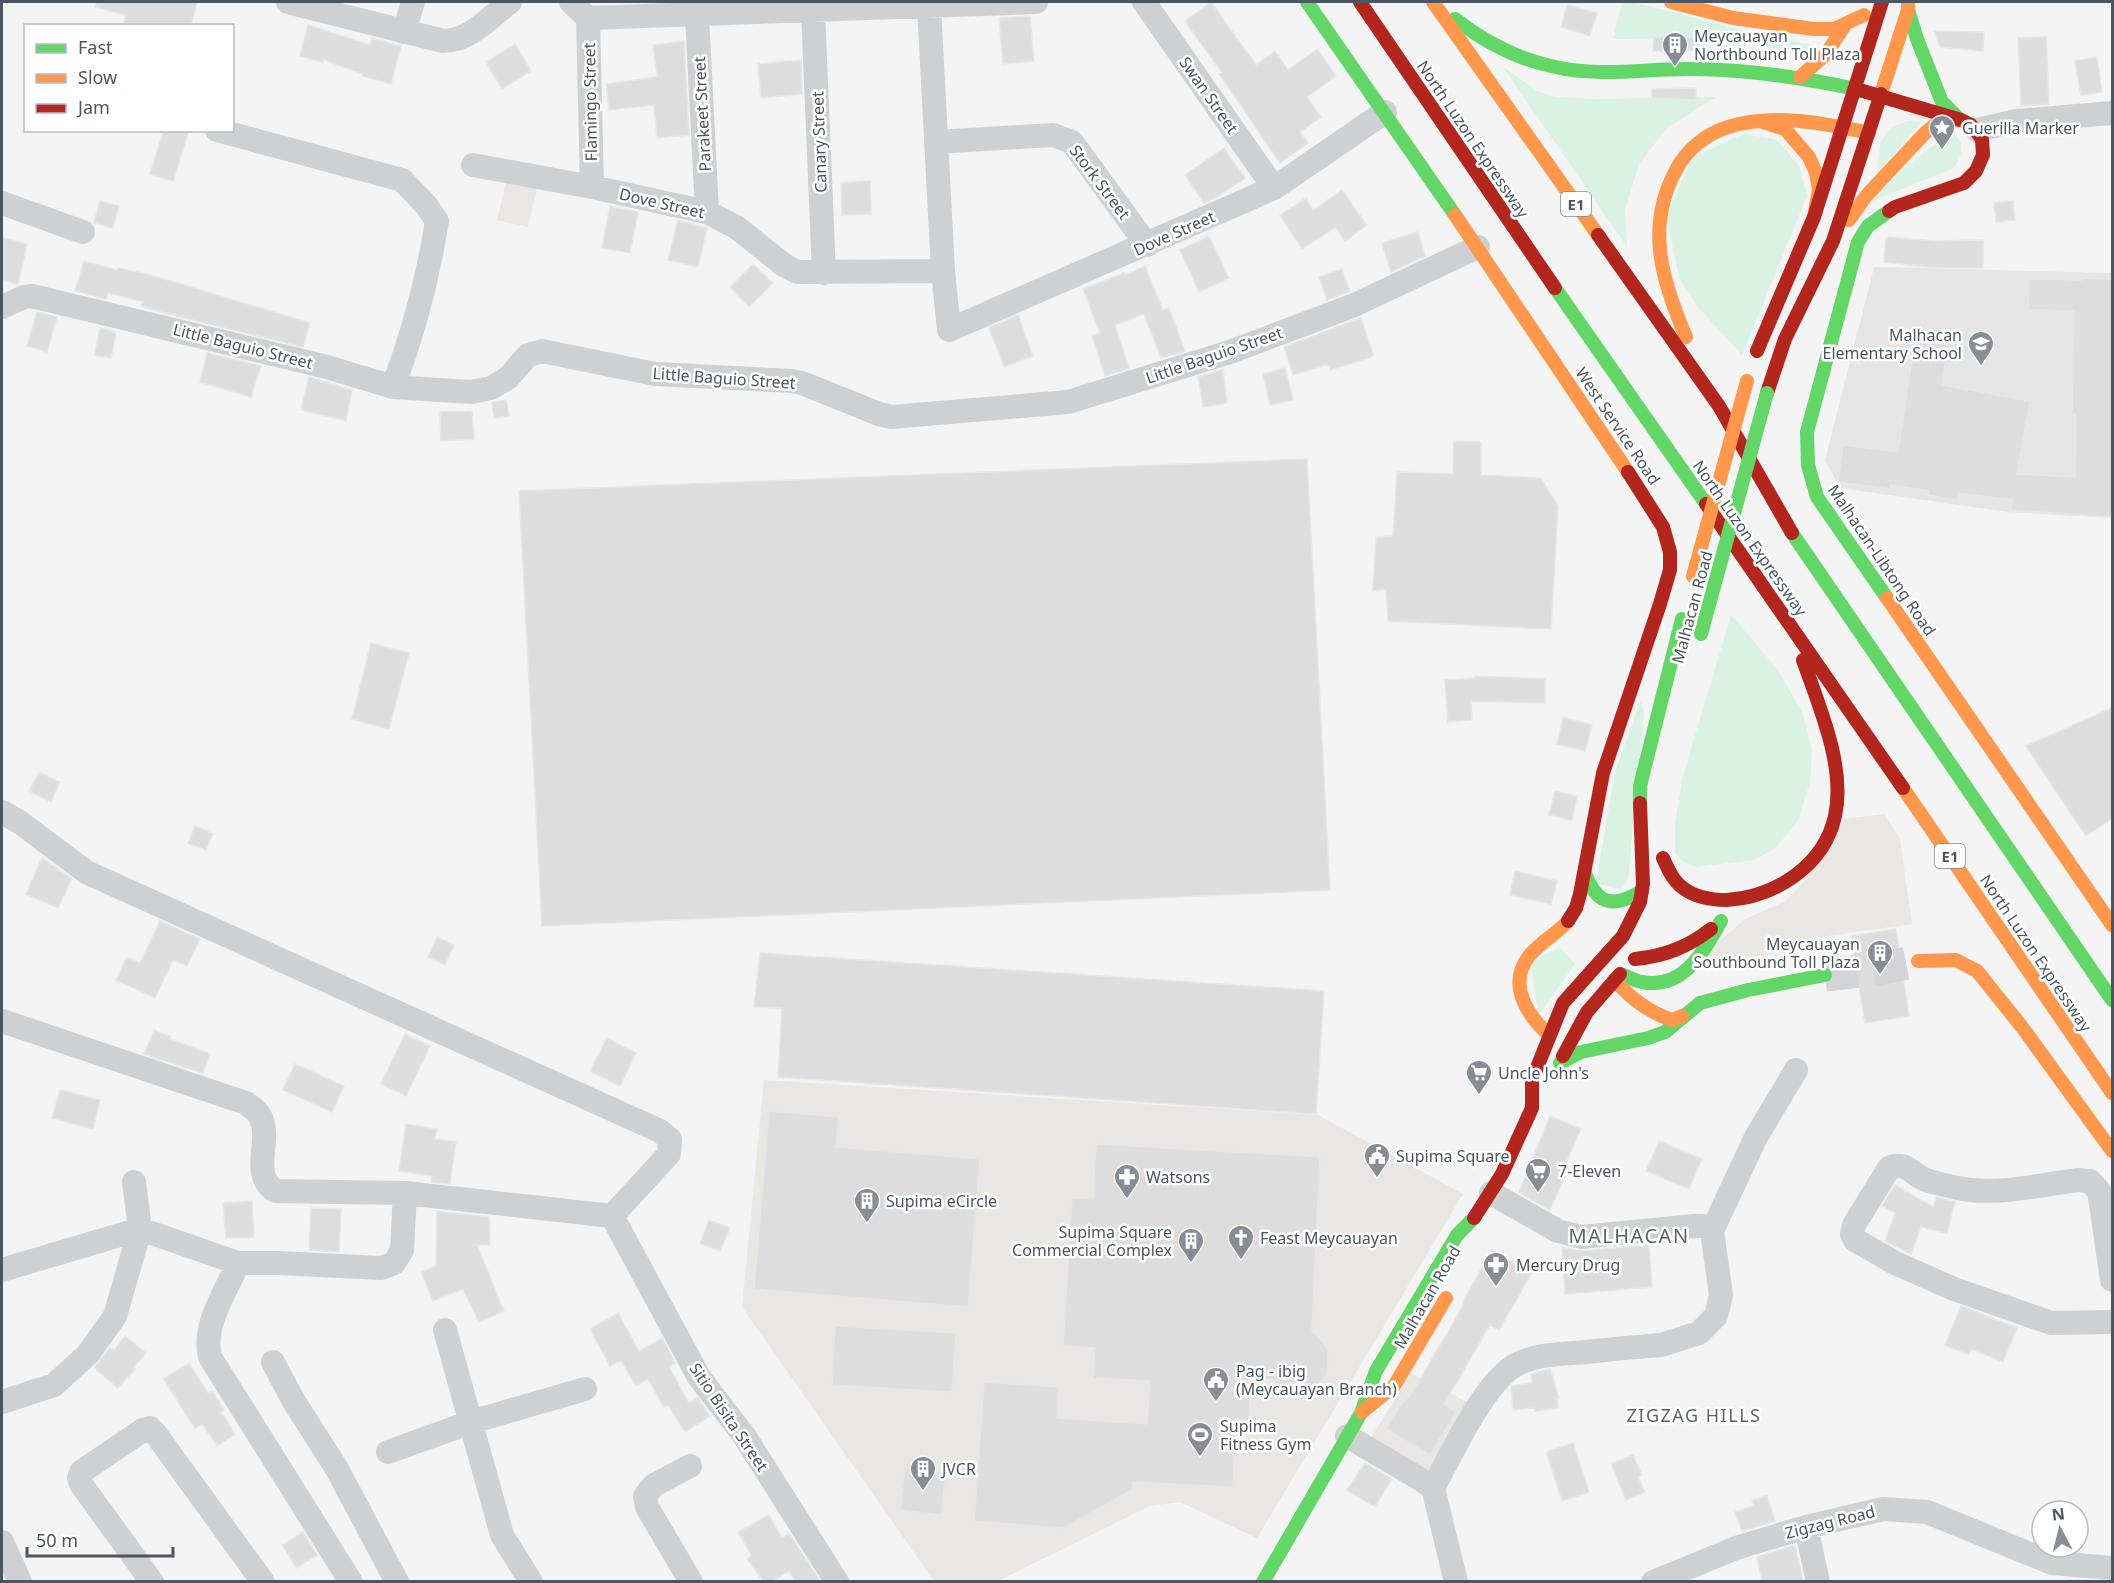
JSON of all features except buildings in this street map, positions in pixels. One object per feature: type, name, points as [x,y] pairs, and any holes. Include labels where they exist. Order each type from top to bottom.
[{"type":"main road","name":"West Service Road","points":[[1307,2],[1478,247],[1654,511],[1670,544],[1671,561],[1668,579],[1610,750],[1594,815],[1585,873],[1569,929],[1547,939],[1528,958],[1520,979],[1522,999],[1528,1012],[1536,1024],[1549,1035]]},
{"type":"main road","name":"North Luzon Expressway","points":[[1360,2],[1576,319],[1788,619],[2112,1093]]},
{"type":"main road","points":[[1435,2],[1468,29],[1496,46],[1542,65],[1585,72],[1707,69],[1800,77],[1881,95],[1968,125]]},
{"type":"main road","name":"E1","points":[[1435,2],[1719,406],[1783,520],[2112,1000]]},
{"type":"main road","points":[[1671,2],[1734,18],[1824,30],[1845,25],[1882,2]]},
{"type":"main road","name":"Malhacan Road","points":[[1691,586],[1750,371],[1765,329],[1814,217],[1882,2]]},
{"type":"main road","points":[[1908,6],[1927,67],[1942,102],[1968,125]]},
{"type":"main road","name":"Malhacan Road","points":[[1700,640],[1767,393],[1785,339],[1833,241],[1908,6]]},
{"type":"main road","points":[[1837,59],[1845,25]]},
{"type":"main road","points":[[1801,27],[1821,39],[1856,89]]},
{"type":"main road","points":[[1800,77],[1819,62],[1837,59]]},
{"type":"main road","points":[[1719,406],[1675,312],[1661,260],[1659,218],[1664,195],[1674,171],[1697,144],[1726,128],[1761,121],[1809,122],[1844,126],[1869,133]]},
{"type":"main road","points":[[1761,121],[1785,129],[1809,157],[1816,173],[1819,189],[1814,217]]},
{"type":"main road","points":[[1833,241],[1866,196],[1924,134],[1938,123],[1968,125]]},
{"type":"main road","name":"Malhacan-Libtong Road","points":[[1968,125],[1983,143],[1983,158],[1972,177],[1943,192],[1895,207],[1868,226],[1858,242],[1807,432],[1804,452],[1808,475],[1817,497],[2112,925]]},
{"type":"main road","name":"Malhacan Road","points":[[1532,1108],[1532,1080],[1563,1004],[1597,959],[1623,936],[1634,920],[1642,891],[1640,786],[1684,614]]},
{"type":"main road","points":[[1665,893],[1663,853],[1672,878],[1688,891],[1713,899],[1742,899],[1779,887],[1803,870],[1823,845],[1832,827],[1835,812],[1835,775],[1828,739],[1788,619]]},
{"type":"main road","points":[[1585,873],[1592,893],[1605,901],[1623,901],[1642,891]]},
{"type":"main road","points":[[1597,959],[1635,959],[1666,955],[1683,949],[1721,921],[1742,899]]},
{"type":"main road","points":[[1617,977],[1644,982],[1661,982],[1678,978],[1689,970],[1700,957],[1721,921]]},
{"type":"main road","points":[[1646,942],[1635,959],[1592,1004],[1578,1024],[1558,1068],[1590,1050],[1648,1038],[1665,1032],[1682,1016],[1700,1004],[1739,992],[1825,975]]},
{"type":"main road","points":[[1597,959],[1617,977],[1635,1003],[1672,1020],[1682,1016]]},
{"type":"main road","points":[[1918,961],[1956,960],[1977,971],[2022,1027],[2112,1151]]},
{"type":"main road","name":"Malhacan Road","points":[[1263,1581],[1361,1413],[1376,1371],[1457,1235],[1478,1214],[1491,1193],[1532,1108],[1544,1095]]},
{"type":"main road","name":"Malhacan Road","points":[[1475,1236],[1478,1214]]},
{"type":"main road","name":"Malhacan Road","points":[[1361,1413],[1394,1386],[1452,1286]]},
{"type":"street","points":[[288,2],[443,42],[465,38],[510,2]]},
{"type":"street","points":[[404,32],[413,2]]},
{"type":"street","points":[[579,10],[698,15],[1036,2]]},
{"type":"street","name":"Swan Street","points":[[1144,2],[1274,188]]},
{"type":"street","points":[[929,6],[944,271]]},
{"type":"street","name":"Flamingo Street","points":[[579,10],[592,187]]},
{"type":"street","name":"Canary Street","points":[[813,10],[824,273]]},
{"type":"street","name":"Parakeet Street","points":[[698,15],[707,212]]},
{"type":"street","name":"Dove Street","points":[[473,165],[592,187],[707,212],[736,227],[784,265],[797,272],[944,271],[949,330],[1274,188],[1385,112]]},
{"type":"street","points":[[1968,125],[2112,113]]},
{"type":"street","points":[[224,132],[402,180],[426,205],[437,221],[415,327],[405,348],[393,387]]},
{"type":"street","name":"Stork Street","points":[[936,142],[1053,135],[1072,142],[1147,245]]},
{"type":"street","points":[[2,203],[83,232]]},
{"type":"street","name":"Little Baguio Street","points":[[2,307],[24,297],[32,296],[327,367],[393,387],[471,392],[491,388],[508,378],[528,355],[542,351],[655,374],[792,381],[891,417],[1068,402],[1230,352],[1353,306],[1478,247]]},
{"type":"street","points":[[2,812],[21,822],[86,872],[660,1131],[670,1139],[669,1154],[612,1216],[405,1193],[275,1191],[265,1185],[262,1174],[264,1125],[259,1113],[246,1103],[2,1021]]},
{"type":"street","points":[[1433,1488],[1478,1406],[1504,1374],[1514,1366],[1526,1360],[1547,1355],[1660,1345],[1699,1333],[1716,1316],[1721,1295],[1712,1231],[1756,1137],[1796,1070]]},
{"type":"street","points":[[2112,1280],[2098,1191],[2090,1180],[1988,1191],[1958,1188],[1923,1179],[1905,1166],[1896,1165],[1889,1168],[1854,1225],[1852,1234],[1855,1240],[1904,1268],[1954,1289],[2051,1323],[2112,1322]]},
{"type":"street","points":[[2,1402],[54,1385],[88,1354],[115,1316],[140,1229],[134,1182]]},
{"type":"street","points":[[2,1270],[140,1229],[238,1263],[381,1268],[394,1263],[402,1250],[405,1193]]},
{"type":"street","points":[[1491,1193],[1558,1231],[1581,1237],[1695,1226],[1704,1226],[1712,1231]]},
{"type":"street","name":"Sitio Bisita Street","points":[[612,1216],[699,1377],[745,1437],[837,1581]]},
{"type":"street","points":[[238,1263],[209,1328],[207,1344],[210,1357],[351,1581]]},
{"type":"street","points":[[445,1330],[502,1535],[531,1581]]},
{"type":"street","points":[[273,1362],[293,1400],[337,1469],[397,1581]]},
{"type":"street","points":[[388,1452],[471,1422],[585,1389]]},
{"type":"street","points":[[152,1581],[81,1484],[79,1478],[81,1472],[143,1430],[150,1428],[263,1581]]},
{"type":"street","points":[[1347,1436],[1433,1488],[1456,1581]]},
{"type":"street","points":[[690,1466],[654,1485],[645,1496],[647,1507],[691,1581]]},
{"type":"street","name":"Zigzag Road","points":[[1653,1581],[1736,1548],[1806,1527],[1883,1509],[1927,1512],[2052,1563],[2112,1568]]},
{"type":"street","points":[[1806,1527],[1818,1581]]},
{"type":"street","points":[[2,1542],[20,1581]]},
{"type":"shaded area","points":[[507,178],[538,185],[528,227],[497,220]]},
{"type":"shaded area","name":"Malhacan Elementary School","points":[[1874,267],[2112,273],[2112,518],[2008,512],[1840,488],[1825,461]]},
{"type":"shaded area","points":[[1884,814],[1900,839],[1912,924],[1800,940],[1788,952],[1702,965],[1711,949],[1745,919],[1784,902],[1803,883],[1844,819]]},
{"type":"shaded area","points":[[764,1080],[1318,1115],[1463,1194],[1257,1538],[1180,1502],[1150,1506],[998,1581],[934,1581],[742,1307]]},
{"type":"shaded area","points":[[1411,1373],[1471,1404],[1430,1473],[1371,1438]]},
{"type":"green space","points":[[1622,2],[1632,2],[1749,32],[1809,44],[1811,52],[1798,54],[1777,51],[1761,44],[1705,40],[1613,39]]},
{"type":"green space","points":[[1503,67],[1539,92],[1556,97],[1595,99],[1716,97],[1667,128],[1639,164],[1625,210],[1627,247]]},
{"type":"green space","points":[[1909,121],[1921,122],[1877,174],[1878,155],[1886,133],[1891,128]]},
{"type":"green space","points":[[1951,133],[1959,140],[1962,149],[1954,168],[1870,202],[1906,166]]},
{"type":"green space","points":[[1744,134],[1778,140],[1800,168],[1807,196],[1742,355],[1697,306],[1679,277],[1666,215],[1693,157]]},
{"type":"green space","points":[[1731,615],[1775,666],[1802,711],[1812,749],[1810,782],[1798,821],[1776,848],[1754,860],[1695,867],[1682,861],[1675,853],[1675,824],[1683,776]]},
{"type":"green space","points":[[1641,700],[1644,714],[1628,879],[1621,890],[1596,883],[1615,772]]},
{"type":"green space","points":[[1560,947],[1575,964],[1538,1016],[1531,962]]},
{"type":"tunnel","points":[[1825,975],[1878,969],[1918,961]]},
{"type":"traffic: fast","points":[[1307,2],[1455,215]]},
{"type":"traffic: fast","points":[[1908,10],[1942,102],[1960,120]]},
{"type":"traffic: fast","points":[[1455,19],[1508,51],[1526,59],[1565,69],[1606,72],[1686,69],[1738,71],[1797,78],[1856,89]]},
{"type":"traffic: fast","points":[[1887,598],[1817,497],[1808,465],[1807,432],[1858,242],[1868,226],[1889,211]]},
{"type":"traffic: fast","points":[[1555,288],[1706,504]]},
{"type":"traffic: fast","points":[[1701,634],[1767,393]]},
{"type":"traffic: fast","points":[[1792,533],[2112,1000]]},
{"type":"traffic: fast","points":[[1640,803],[1640,786],[1682,619]]},
{"type":"traffic: fast","points":[[1585,873],[1595,892],[1608,901],[1623,900],[1642,891]]},
{"type":"traffic: fast","points":[[1620,974],[1639,981],[1657,983],[1670,980],[1681,974],[1699,956],[1721,921]]},
{"type":"traffic: fast","points":[[1560,1063],[1581,1052],[1648,1038],[1665,1032],[1700,1003],[1748,990],[1825,975]]},
{"type":"traffic: fast","points":[[1263,1582],[1361,1413],[1376,1371],[1457,1235],[1474,1218]]},
{"type":"traffic: slow","points":[[1433,2],[1598,235]]},
{"type":"traffic: slow","points":[[1671,2],[1733,18],[1814,29],[1834,29],[1864,15]]},
{"type":"traffic: slow","points":[[1881,94],[1908,10],[1908,2]]},
{"type":"traffic: slow","points":[[1800,77],[1826,54],[1845,25]]},
{"type":"traffic: slow","points":[[1849,220],[1866,196],[1924,134],[1938,122],[1960,120]]},
{"type":"traffic: slow","points":[[1686,337],[1664,275],[1659,233],[1661,212],[1667,191],[1685,156],[1712,134],[1745,123],[1799,121],[1869,133]]},
{"type":"traffic: slow","points":[[1763,122],[1785,129],[1809,157],[1816,173],[1819,189],[1814,217]]},
{"type":"traffic: slow","points":[[1455,215],[1628,472]]},
{"type":"traffic: slow","points":[[1693,576],[1747,381]]},
{"type":"traffic: slow","points":[[1887,598],[2112,925]]},
{"type":"traffic: slow","points":[[1903,788],[2112,1093]]},
{"type":"traffic: slow","points":[[1549,1035],[1527,1009],[1522,998],[1520,977],[1529,956],[1568,921]]},
{"type":"traffic: slow","points":[[1918,961],[1956,960],[1977,971],[2022,1027],[2112,1151]]},
{"type":"traffic: slow","points":[[1614,980],[1633,998],[1655,1013],[1672,1020],[1682,1016]]},
{"type":"traffic: slow","points":[[1362,1412],[1394,1386],[1446,1298]]},
{"type":"traffic: jam","points":[[1360,2],[1555,288]]},
{"type":"traffic: jam","points":[[1757,351],[1814,217],[1882,2]]},
{"type":"traffic: jam","points":[[1856,89],[1961,120],[1971,125],[1982,139],[1983,155],[1976,171],[1964,183],[1889,211]]},
{"type":"traffic: jam","points":[[1767,393],[1785,339],[1833,241],[1881,94]]},
{"type":"traffic: jam","points":[[1598,235],[1719,406],[1792,533]]},
{"type":"traffic: jam","points":[[1568,921],[1576,908],[1580,894],[1603,773],[1670,570],[1670,552],[1663,527],[1628,472]]},
{"type":"traffic: jam","points":[[1706,504],[1903,788]]},
{"type":"traffic: jam","points":[[1663,858],[1679,885],[1688,891],[1704,898],[1727,900],[1763,893],[1779,885],[1795,876],[1820,850],[1835,816],[1837,777],[1829,737],[1803,660]]},
{"type":"traffic: jam","points":[[1474,1218],[1502,1174],[1532,1108],[1532,1080],[1563,1003],[1623,936],[1640,902],[1643,884],[1640,803]]},
{"type":"traffic: jam","points":[[1635,959],[1676,950],[1711,929]]},
{"type":"traffic: jam","points":[[1563,1056],[1587,1012],[1620,974]]},
{"type":"place","name":"Meycauayan Northbound Toll Plaza","points":[[1675,68]]},
{"type":"place","name":"Guerilla Marker","points":[[1942,151]]},
{"type":"place","name":"Malhacan Elementary School","points":[[1981,367]]},
{"type":"place","name":"Meycauayan Southbound Toll Plaza","points":[[1880,976]]},
{"type":"place","name":"Uncle John's","points":[[1479,1096]]},
{"type":"place","name":"Supima Square","points":[[1377,1179]]},
{"type":"place","name":"7-Eleven","points":[[1538,1194]]},
{"type":"place","name":"Watsons","points":[[1127,1200]]},
{"type":"place","name":"Supima eCircle","points":[[867,1224]]},
{"type":"place","name":"Feast Meycauayan","points":[[1241,1261]]},
{"type":"place","name":"Supima Square Commercial Complex","points":[[1191,1264]]},
{"type":"place","name":"Mercury Drug","points":[[1496,1288]]},
{"type":"place","name":"Pag - ibig (Meycauayan Branch)","points":[[1216,1403]]},
{"type":"place","name":"Supima Fitness Gym","points":[[1200,1458]]},
{"type":"place","name":"JVCR","points":[[923,1492]]},
{"type":"district","name":"MALHACAN","points":[[1629,1235]]},
{"type":"district","name":"ZIGZAG HILLS","points":[[1694,1415]]}]
